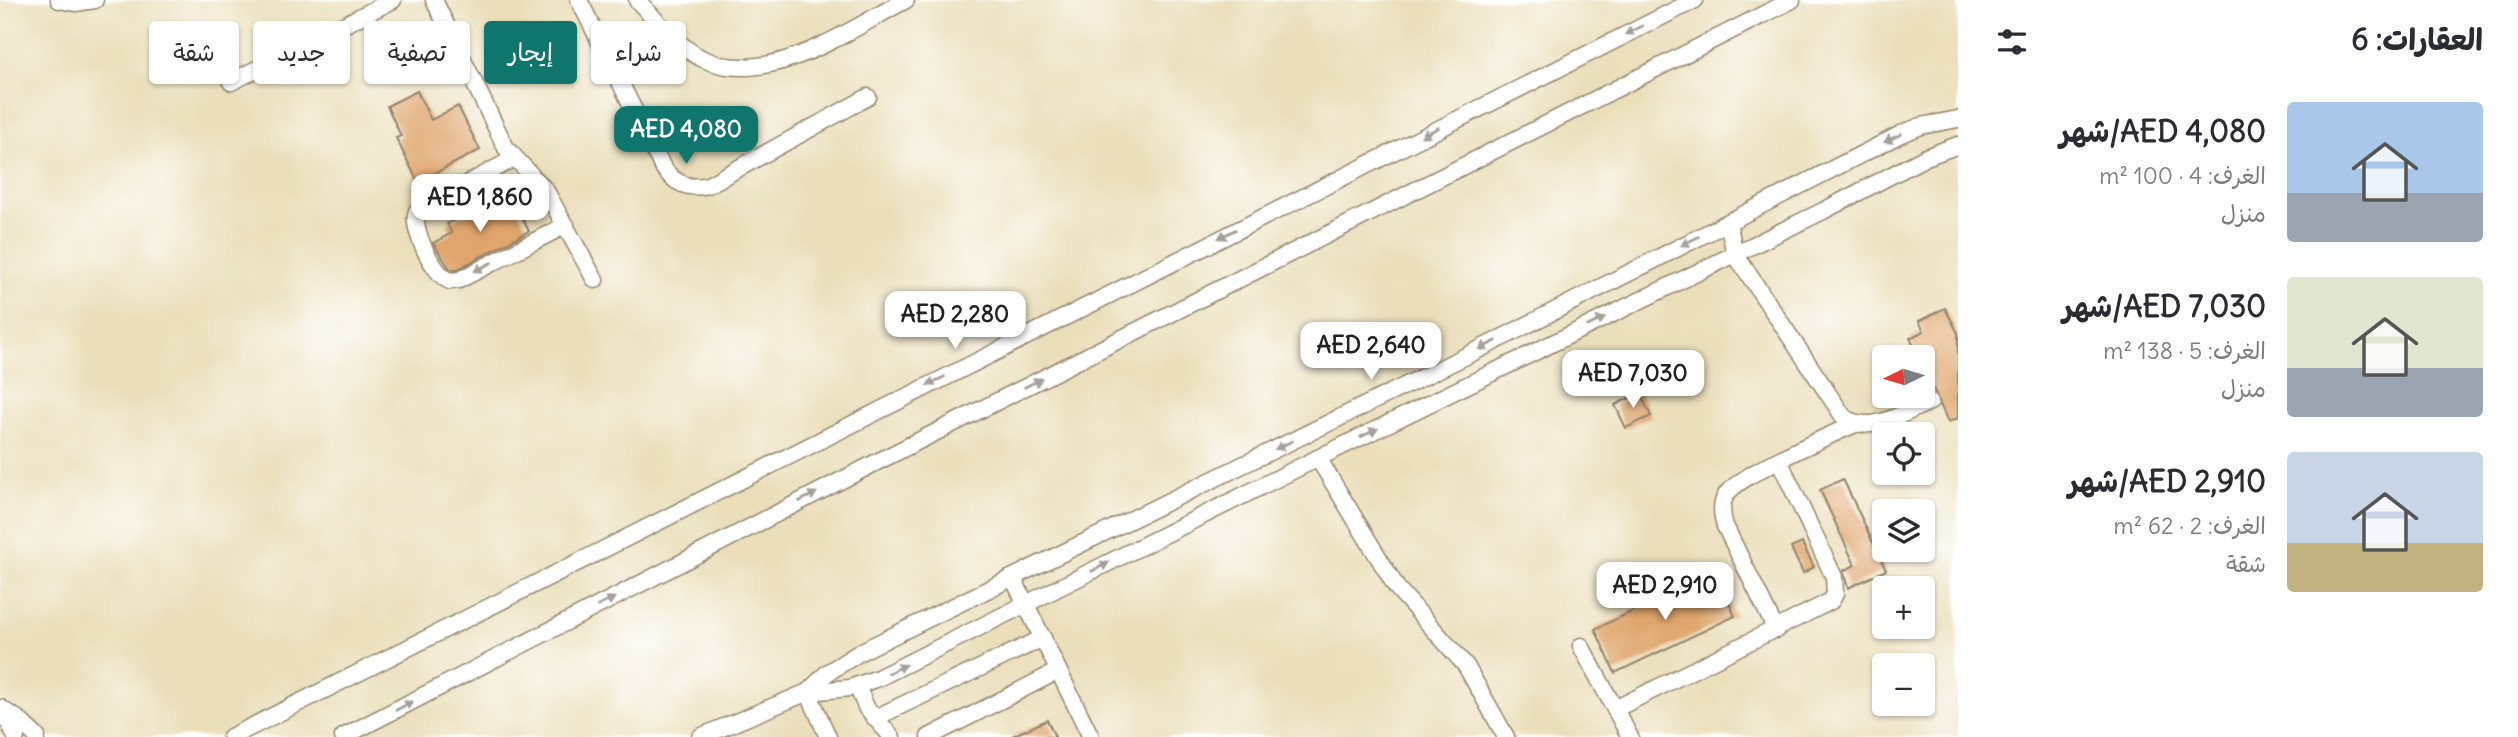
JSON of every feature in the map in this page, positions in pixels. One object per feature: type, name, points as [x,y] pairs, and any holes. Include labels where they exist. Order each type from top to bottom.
[{"type":"street","points":[[59,0],[75,3],[95,0]]},
{"type":"street","points":[[239,78],[393,0]]},
{"type":"street","points":[[434,0],[513,159],[546,191],[595,280]]},
{"type":"street","points":[[579,0],[662,166],[672,179],[687,186],[708,185],[868,97]]},
{"type":"street","points":[[637,0],[680,44],[700,57],[739,68],[762,68],[784,62],[906,0]]},
{"type":"street","points":[[231,737],[1695,0]]},
{"type":"street","points":[[343,737],[873,464],[1792,0]]},
{"type":"street","points":[[808,692],[827,673],[850,657],[1478,350],[1901,134],[1931,123],[1958,119]]},
{"type":"street","points":[[700,737],[808,692],[857,686],[1735,254],[1926,157],[1958,145]]},
{"type":"street","points":[[513,159],[417,211],[415,229],[439,275],[450,281],[459,279],[566,225]]},
{"type":"street","points":[[1728,222],[1735,254],[1843,416],[1855,424]]},
{"type":"street","points":[[1776,630],[1726,526],[1722,506],[1732,488],[1779,460],[1855,424],[1870,425],[1914,408]]},
{"type":"street","points":[[1318,458],[1397,588],[1466,666],[1506,737]]},
{"type":"street","points":[[1615,709],[1831,601],[1836,585],[1779,460]]},
{"type":"street","points":[[1013,578],[1091,737]]},
{"type":"street","points":[[875,718],[1043,638]]},
{"type":"street","points":[[1581,646],[1630,737]]},
{"type":"street","points":[[929,737],[1058,671]]},
{"type":"street","points":[[857,686],[875,718],[892,737]]},
{"type":"street","points":[[808,692],[828,737]]},
{"type":"street","points":[[1,707],[16,737]]},
{"type":"street","points":[[1,707],[19,719],[37,737]]},
{"type":"street","points":[[251,737],[261,722]]},
{"type":"building","points":[[417,91],[431,120],[458,106],[480,150],[418,182],[396,138],[401,136],[387,106]]},
{"type":"building","points":[[513,201],[529,231],[456,270],[450,269],[433,243],[452,233],[447,224],[487,203],[492,212]]},
{"type":"building","points":[[1945,308],[1958,333],[1958,418],[1948,422],[1936,395],[1936,345],[1913,345],[1910,338],[1924,331],[1919,321]]},
{"type":"building","points":[[1640,393],[1651,416],[1626,428],[1615,405]]},
{"type":"building","points":[[1843,479],[1872,540],[1872,562],[1882,562],[1886,570],[1848,588],[1843,571],[1855,565],[1820,490]]},
{"type":"building","points":[[1802,543],[1814,567],[1803,573],[1791,548]]},
{"type":"building","points":[[1715,572],[1735,616],[1615,673],[1595,629]]},
{"type":"building","points":[[1047,720],[1055,737],[1010,737]]}]
